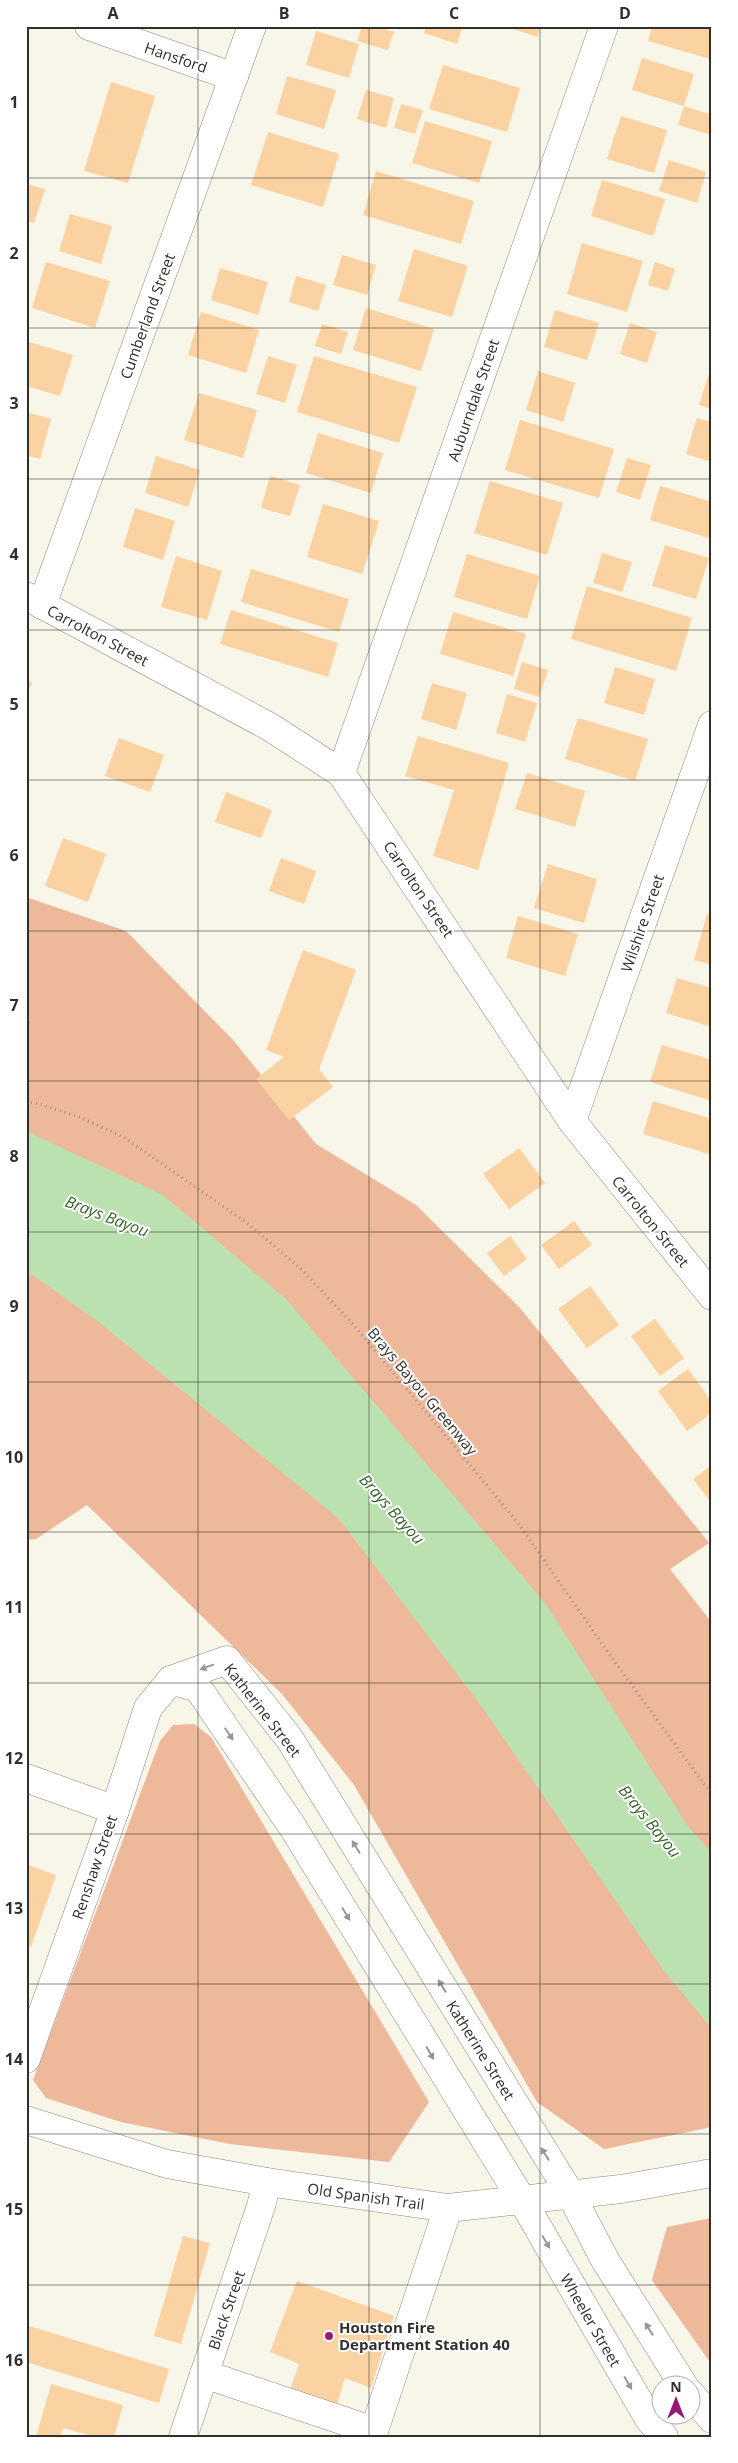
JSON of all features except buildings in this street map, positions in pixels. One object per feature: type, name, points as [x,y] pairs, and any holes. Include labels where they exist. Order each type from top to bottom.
[{"type":"street","name":"Hansford","points":[[89,26],[234,77]]},
{"type":"street","name":"Cumberland Street","points":[[34,600],[252,26]]},
{"type":"street","name":"Auburndale Street","points":[[342,773],[604,26]]},
{"type":"street","name":"Carrolton Street","points":[[34,600],[270,727],[342,773],[572,1121],[712,1296]]},
{"type":"street","name":"Wilshire Street","points":[[572,1121],[712,725]]},
{"type":"street","name":"Katherine Street","points":[[170,1680],[227,1660],[276,1722],[294,1746],[571,2195]]},
{"type":"street","name":"Renshaw Street","points":[[26,2059],[115,1810],[148,1708],[170,1680]]},
{"type":"street","points":[[170,1680],[198,1688],[292,1826],[522,2200]]},
{"type":"street","points":[[26,1778],[115,1810]]},
{"type":"street","name":"Old Spanish Trail","points":[[26,2120],[167,2164],[267,2182],[448,2208],[668,2183],[712,2173]]},
{"type":"street","name":"Black Street","points":[[182,2437],[261,2206],[267,2182]]},
{"type":"street","points":[[571,2195],[605,2260],[678,2376]]},
{"type":"street","name":"Wheeler Street","points":[[522,2200],[649,2420],[664,2437]]},
{"type":"street","points":[[204,2374],[374,2431],[448,2208]]},
{"type":"street","points":[[700,2405],[712,2419]]},
{"type":"path","points":[[26,1012],[29,1021],[26,1027]]},
{"type":"path","name":"Brays Bayou Greenway","points":[[26,1102],[40,1104],[82,1118],[125,1138],[247,1223],[301,1269],[352,1323],[518,1523],[612,1658],[712,1795]]},
{"type":"shaded area","points":[[26,897],[126,931],[234,1041],[316,1144],[416,1205],[520,1308],[709,1543],[670,1569],[712,1623],[712,2127],[604,2149],[537,2102],[354,1785],[282,1694],[87,1505],[36,1539],[26,1540]]},
{"type":"shaded area","points":[[194,1724],[211,1737],[429,2102],[389,2162],[230,2144],[121,2122],[46,2098],[33,2080],[160,1741],[173,1725]]},
{"type":"shaded area","points":[[712,2218],[712,2365],[652,2280],[667,2227]]},
{"type":"water","name":"Brays Bayou","points":[[26,1131],[163,1195],[286,1299],[545,1603],[687,1825],[712,1853],[712,2029],[664,1971],[482,1707],[339,1519],[96,1320],[34,1276],[26,1275]]},
{"type":"place","name":"Houston Fire Department Station 40","points":[[329,2336]]}]
